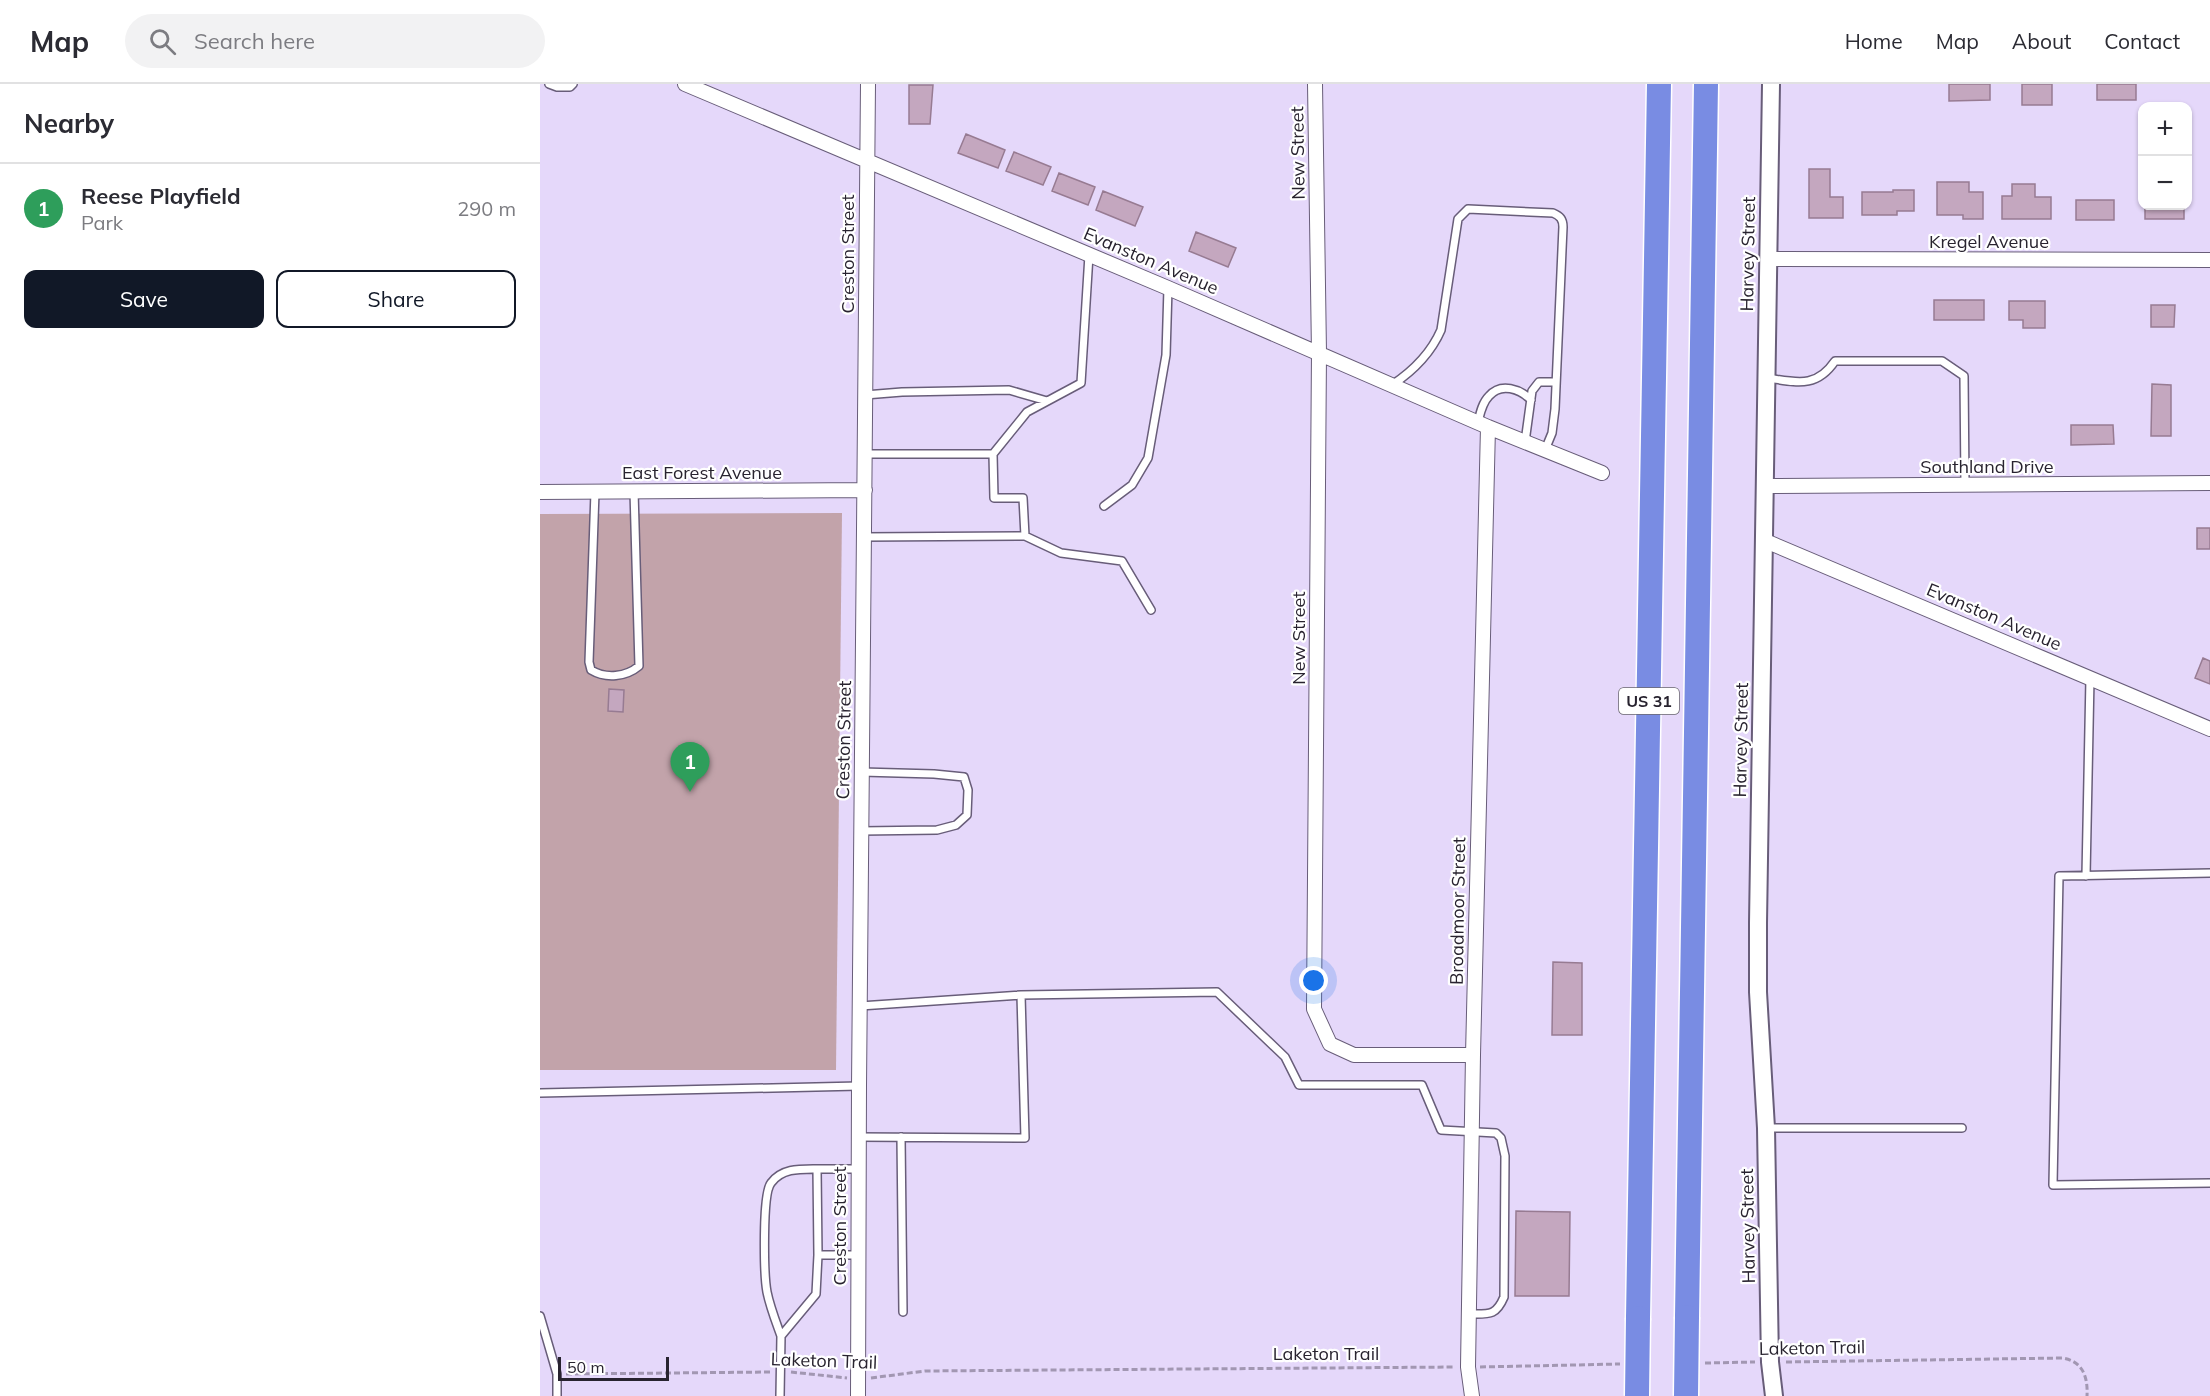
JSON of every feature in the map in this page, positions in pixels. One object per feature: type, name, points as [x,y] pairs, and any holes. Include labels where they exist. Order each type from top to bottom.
[{"type":"highway","name":"US 31","points":[[1637,1396],[1659,84]]},
{"type":"highway","name":"US 31","points":[[1686,1396],[1693,1317],[1689,1185],[1706,84]]},
{"type":"highway","points":[[1693,1317],[1698,1396]]},
{"type":"street","name":"Evanston Avenue","points":[[685,84],[1602,473]]},
{"type":"street","name":"Creston Street","points":[[858,1396],[858,1137],[868,84]]},
{"type":"street","name":"New Street","points":[[1316,84],[1319,353],[1314,1009],[1330,1044],[1354,1055],[1473,1055]]},
{"type":"street","name":"Harvey Street","points":[[1771,84],[1758,992],[1766,1128],[1770,1362],[1774,1396]]},
{"type":"street","name":"Kregel Avenue","points":[[1768,260],[2210,260]]},
{"type":"street","name":"Broadmoor Street","points":[[1472,1396],[1468,1367],[1483,424]]},
{"type":"street","name":"Southland Drive","points":[[1765,486],[2210,483]]},
{"type":"street","name":"East Forest Avenue","points":[[540,492],[865,490]]},
{"type":"street","name":"Evanston Avenue","points":[[1763,540],[2210,729]]},
{"type":"lane","points":[[549,84],[557,87],[570,87],[573,84]]},
{"type":"lane","points":[[1392,385],[1415,368],[1436,341],[1441,330],[1458,219],[1468,209],[1559,215],[1563,221],[1556,382],[1553,427],[1545,450]]},
{"type":"lane","points":[[1025,536],[1023,498],[994,498],[993,454],[1027,412],[1081,383],[1089,255]]},
{"type":"lane","points":[[1104,506],[1132,485],[1148,458],[1166,355],[1168,288]]},
{"type":"lane","points":[[1766,378],[1807,382],[1830,369],[1836,362],[1942,361],[1964,376],[1965,485]]},
{"type":"lane","points":[[1525,442],[1532,391],[1539,382],[1556,382]]},
{"type":"lane","points":[[1483,424],[1486,399],[1497,390],[1515,389],[1524,393],[1531,400]]},
{"type":"lane","points":[[865,395],[1009,390],[1047,401]]},
{"type":"lane","points":[[865,454],[993,454]]},
{"type":"lane","points":[[595,492],[588,662],[591,670],[600,676],[630,674],[639,666],[634,491]]},
{"type":"lane","points":[[864,537],[1025,536],[1061,553],[1122,561],[1152,610]]},
{"type":"lane","points":[[2086,876],[2090,678]]},
{"type":"lane","points":[[861,831],[937,830],[956,825],[967,814],[968,790],[964,777],[862,772]]},
{"type":"lane","points":[[2210,873],[2059,876],[2053,1185],[2210,1183]]},
{"type":"lane","points":[[860,1006],[1022,995],[1217,992],[1285,1057],[1299,1085],[1422,1085],[1442,1130],[1496,1133],[1501,1138],[1505,1156],[1504,1297],[1499,1309],[1491,1313],[1470,1314]]},
{"type":"lane","points":[[858,1137],[1025,1138],[1022,995]]},
{"type":"lane","points":[[540,1093],[859,1086]]},
{"type":"lane","points":[[1766,1128],[1962,1128]]},
{"type":"lane","points":[[901,1137],[903,1312]]},
{"type":"lane","points":[[781,1336],[816,1294],[817,1169]]},
{"type":"lane","points":[[780,1396],[781,1336],[765,1278],[767,1190],[777,1177],[787,1171],[858,1169]]},
{"type":"lane","points":[[818,1255],[858,1255]]},
{"type":"lane","points":[[540,1316],[557,1374],[557,1396]]},
{"type":"path","name":"Laketon Trail","points":[[1700,1363],[2062,1358],[2076,1363],[2085,1374],[2087,1396]]},
{"type":"path","name":"Laketon Trail","points":[[557,1374],[801,1372],[835,1378],[858,1378],[892,1377],[925,1371],[1631,1364]]},
{"type":"shaded area","points":[[842,513],[836,1070],[540,1070],[540,514]]},
{"type":"building","points":[[1949,84],[1990,84],[1990,100],[1949,101]]},
{"type":"building","points":[[2022,84],[2052,84],[2052,105],[2022,105]]},
{"type":"building","points":[[2097,84],[2136,84],[2136,100],[2097,100]]},
{"type":"building","points":[[909,85],[933,85],[930,124],[909,124]]},
{"type":"building","points":[[966,134],[1005,150],[998,168],[958,153]]},
{"type":"building","points":[[1014,152],[1051,167],[1043,185],[1006,171]]},
{"type":"building","points":[[1809,169],[1830,169],[1830,197],[1843,197],[1843,218],[1809,218]]},
{"type":"building","points":[[1059,173],[1095,187],[1088,205],[1052,191]]},
{"type":"building","points":[[1937,182],[1969,182],[1969,192],[1983,192],[1983,219],[1963,219],[1963,215],[1937,215]]},
{"type":"building","points":[[2012,184],[2035,184],[2035,197],[2051,197],[2051,219],[2002,219],[2002,196],[2012,196]]},
{"type":"building","points":[[1893,190],[1914,190],[1914,211],[1897,211],[1897,215],[1862,215],[1862,192],[1893,192]]},
{"type":"building","points":[[1103,191],[1143,207],[1135,226],[1096,210]]},
{"type":"building","points":[[2076,200],[2114,200],[2114,220],[2076,220]]},
{"type":"building","points":[[2145,210],[2184,210],[2184,219],[2145,219]]},
{"type":"building","points":[[1196,232],[1236,248],[1228,267],[1189,251]]},
{"type":"building","points":[[1934,300],[1984,300],[1984,320],[1934,320]]},
{"type":"building","points":[[2009,301],[2045,301],[2045,328],[2023,328],[2023,320],[2009,320]]},
{"type":"building","points":[[2151,305],[2175,305],[2174,327],[2151,327]]},
{"type":"building","points":[[2152,384],[2171,385],[2171,436],[2151,436]]},
{"type":"building","points":[[2071,425],[2113,425],[2114,444],[2071,445]]},
{"type":"building","points":[[2197,528],[2210,528],[2210,549],[2197,549]]},
{"type":"building","points":[[2203,658],[2210,661],[2210,684],[2195,678]]},
{"type":"building","points":[[609,689],[624,690],[623,712],[608,711]]},
{"type":"building","points":[[1553,962],[1582,963],[1582,1035],[1552,1035]]},
{"type":"building","points":[[1516,1211],[1570,1212],[1569,1296],[1515,1296]]},
{"type":"place","name":"Reese Playfield","points":[[690,792]]}]
